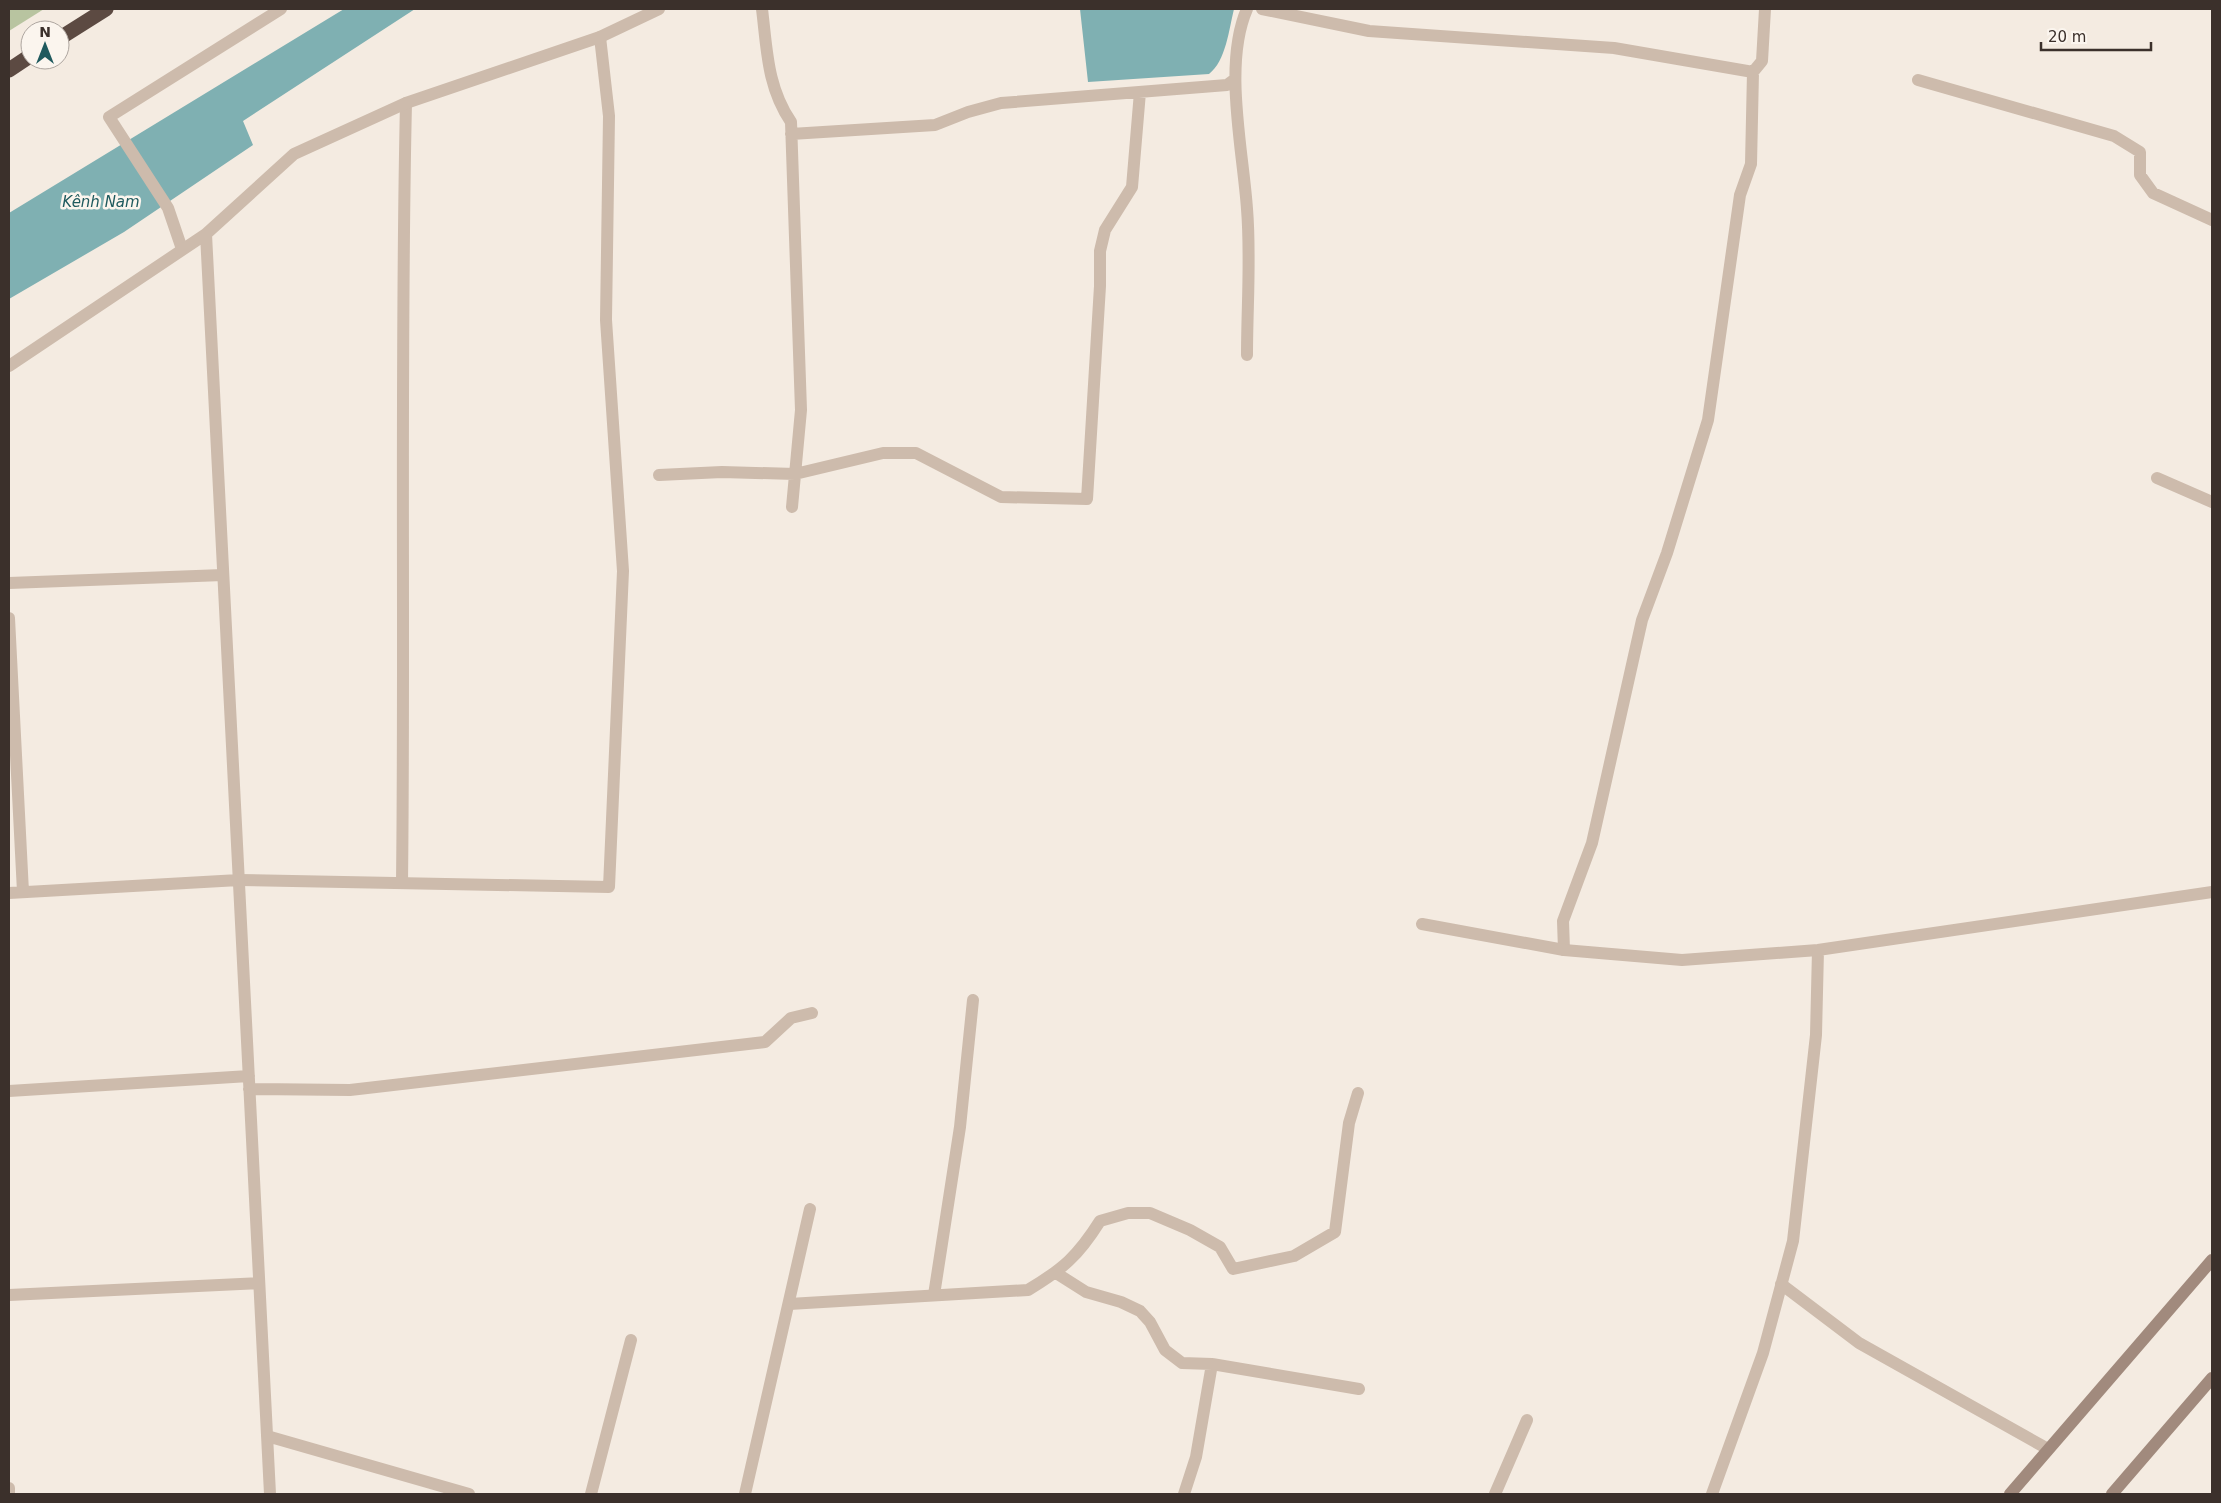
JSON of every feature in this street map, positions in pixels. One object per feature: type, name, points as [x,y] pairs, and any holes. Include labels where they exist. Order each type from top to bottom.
[{"type":"highway","points":[[70,32],[106,9]]},
{"type":"highway","points":[[9,70],[20,63]]},
{"type":"main road","points":[[2010,1494],[2212,1260]]},
{"type":"main road","points":[[2112,1494],[2212,1378]]},
{"type":"street","points":[[182,249],[168,208],[109,117],[281,9]]},
{"type":"street","points":[[9,366],[206,234],[294,154],[406,103],[600,37],[659,9]]},
{"type":"street","points":[[762,9],[770,78],[780,106],[791,122],[801,410],[792,507]]},
{"type":"street","points":[[1247,9],[1242,19],[1234,79],[1248,211],[1247,355]]},
{"type":"street","points":[[1262,9],[1369,31],[1614,48],[1752,72]]},
{"type":"street","points":[[1564,950],[1563,921],[1592,843],[1642,620],[1667,553],[1708,420],[1740,196],[1751,164],[1752,72],[1762,61],[1765,9]]},
{"type":"street","points":[[9,893],[239,880],[609,887],[623,570],[606,320],[608,116],[600,37]]},
{"type":"street","points":[[791,134],[936,125],[968,112],[1001,103],[1227,85],[1234,79]]},
{"type":"street","points":[[1918,80],[2114,136],[2140,152],[2140,176],[2153,193],[2212,220]]},
{"type":"street","points":[[658,475],[722,472],[795,474],[883,453],[916,453],[1001,497],[1087,499],[1100,286],[1100,251],[1105,230],[1132,187],[1140,92]]},
{"type":"street","points":[[402,883],[404,683],[402,297],[406,103]]},
{"type":"street","points":[[206,234],[270,1494]]},
{"type":"street","points":[[2157,478],[2212,502]]},
{"type":"street","points":[[9,583],[223,575]]},
{"type":"street","points":[[9,618],[23,892]]},
{"type":"street","points":[[1422,924],[1564,950],[1682,960],[1818,950],[2212,892]]},
{"type":"street","points":[[1712,1494],[1763,1354],[1793,1241],[1816,1035],[1818,950]]},
{"type":"street","points":[[934,1295],[960,1127],[973,1000]]},
{"type":"street","points":[[9,1091],[249,1082],[350,1090],[765,1042],[791,1018],[812,1013]]},
{"type":"street","points":[[789,1304],[1028,1290],[1056,1273],[1083,1249],[1100,1221],[1128,1214],[1150,1214],[1190,1230],[1220,1247],[1233,1269],[1294,1256],[1335,1232],[1349,1123],[1358,1094]]},
{"type":"street","points":[[745,1494],[810,1209]]},
{"type":"street","points":[[1056,1273],[1086,1292],[1121,1302],[1140,1311],[1150,1322],[1165,1350],[1182,1363],[1212,1364],[1358,1389]]},
{"type":"street","points":[[9,1295],[259,1283]]},
{"type":"street","points":[[1781,1284],[1860,1343],[2048,1449]]},
{"type":"street","points":[[591,1494],[631,1340]]},
{"type":"street","points":[[1184,1494],[1196,1457],[1212,1364]]},
{"type":"street","points":[[1495,1494],[1527,1420]]},
{"type":"street","points":[[267,1436],[469,1494]]},
{"type":"street","points":[[9,1488],[9,1494]]},
{"type":"green space","points":[[9,9],[44,9],[26,20],[20,20],[20,24],[9,31]]},
{"type":"water","name":"Kênh Nam","points":[[344,9],[415,9],[243,121],[253,145],[124,232],[9,299],[9,213]]},
{"type":"water","points":[[1080,9],[1234,9],[1223,53],[1215,68],[1209,74],[1088,82]]}]
